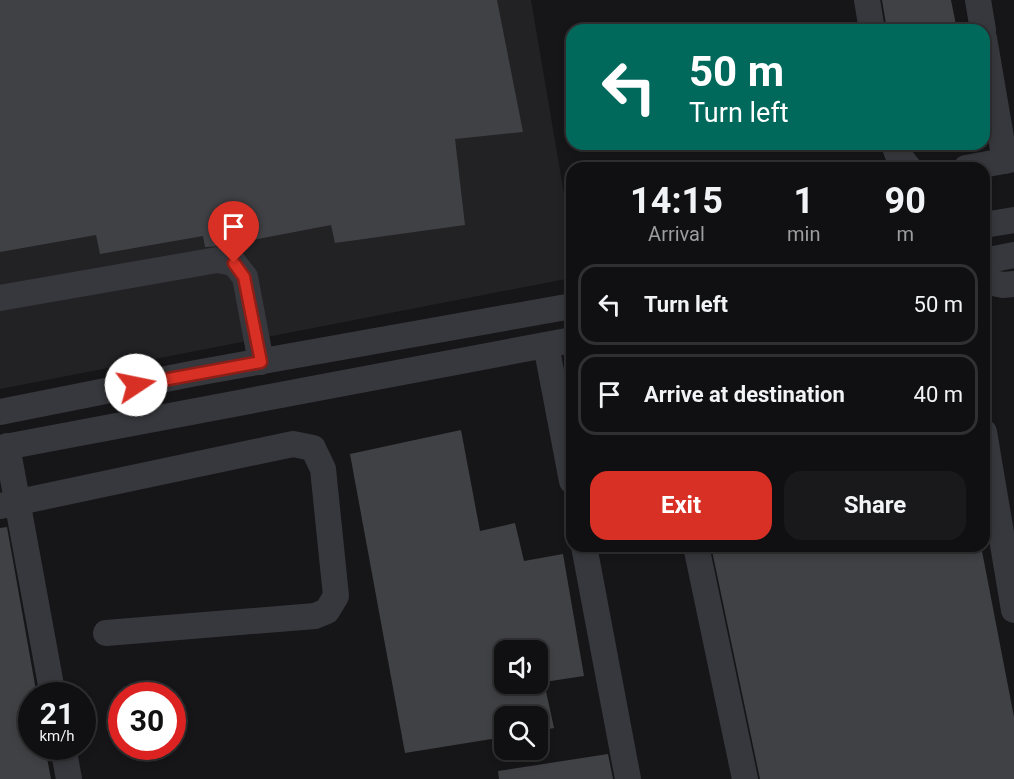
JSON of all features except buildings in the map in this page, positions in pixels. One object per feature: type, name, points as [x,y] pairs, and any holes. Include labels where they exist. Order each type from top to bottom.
[{"type":"street","points":[[867,0],[871,24]]},
{"type":"street","points":[[978,0],[982,24]]},
{"type":"street","points":[[990,67],[1009,160],[990,164]]},
{"type":"street","points":[[990,224],[1014,220]]},
{"type":"street","points":[[990,260],[1014,255]]},
{"type":"street","points":[[0,298],[217,260],[234,263],[244,277],[261,362]]},
{"type":"street","points":[[990,282],[1014,284]]},
{"type":"street","points":[[0,412],[196,373],[566,307]]},
{"type":"street","points":[[50,682],[9,504],[3,447],[566,341]]},
{"type":"street","points":[[546,345],[566,450]]},
{"type":"street","points":[[196,373],[201,409]]},
{"type":"street","points":[[9,504],[292,444],[313,448],[323,469],[336,596],[327,611],[315,616],[106,633]]},
{"type":"street","points":[[990,468],[1014,610]]},
{"type":"street","points":[[585,552],[628,779]]},
{"type":"street","points":[[697,552],[745,779]]},
{"type":"street","points":[[65,760],[69,779]]},
{"type":"shaded area","points":[[0,0],[531,0],[566,206],[566,279],[0,389]]},
{"type":"route","points":[[136,385],[261,362],[244,277],[234,263]]}]
